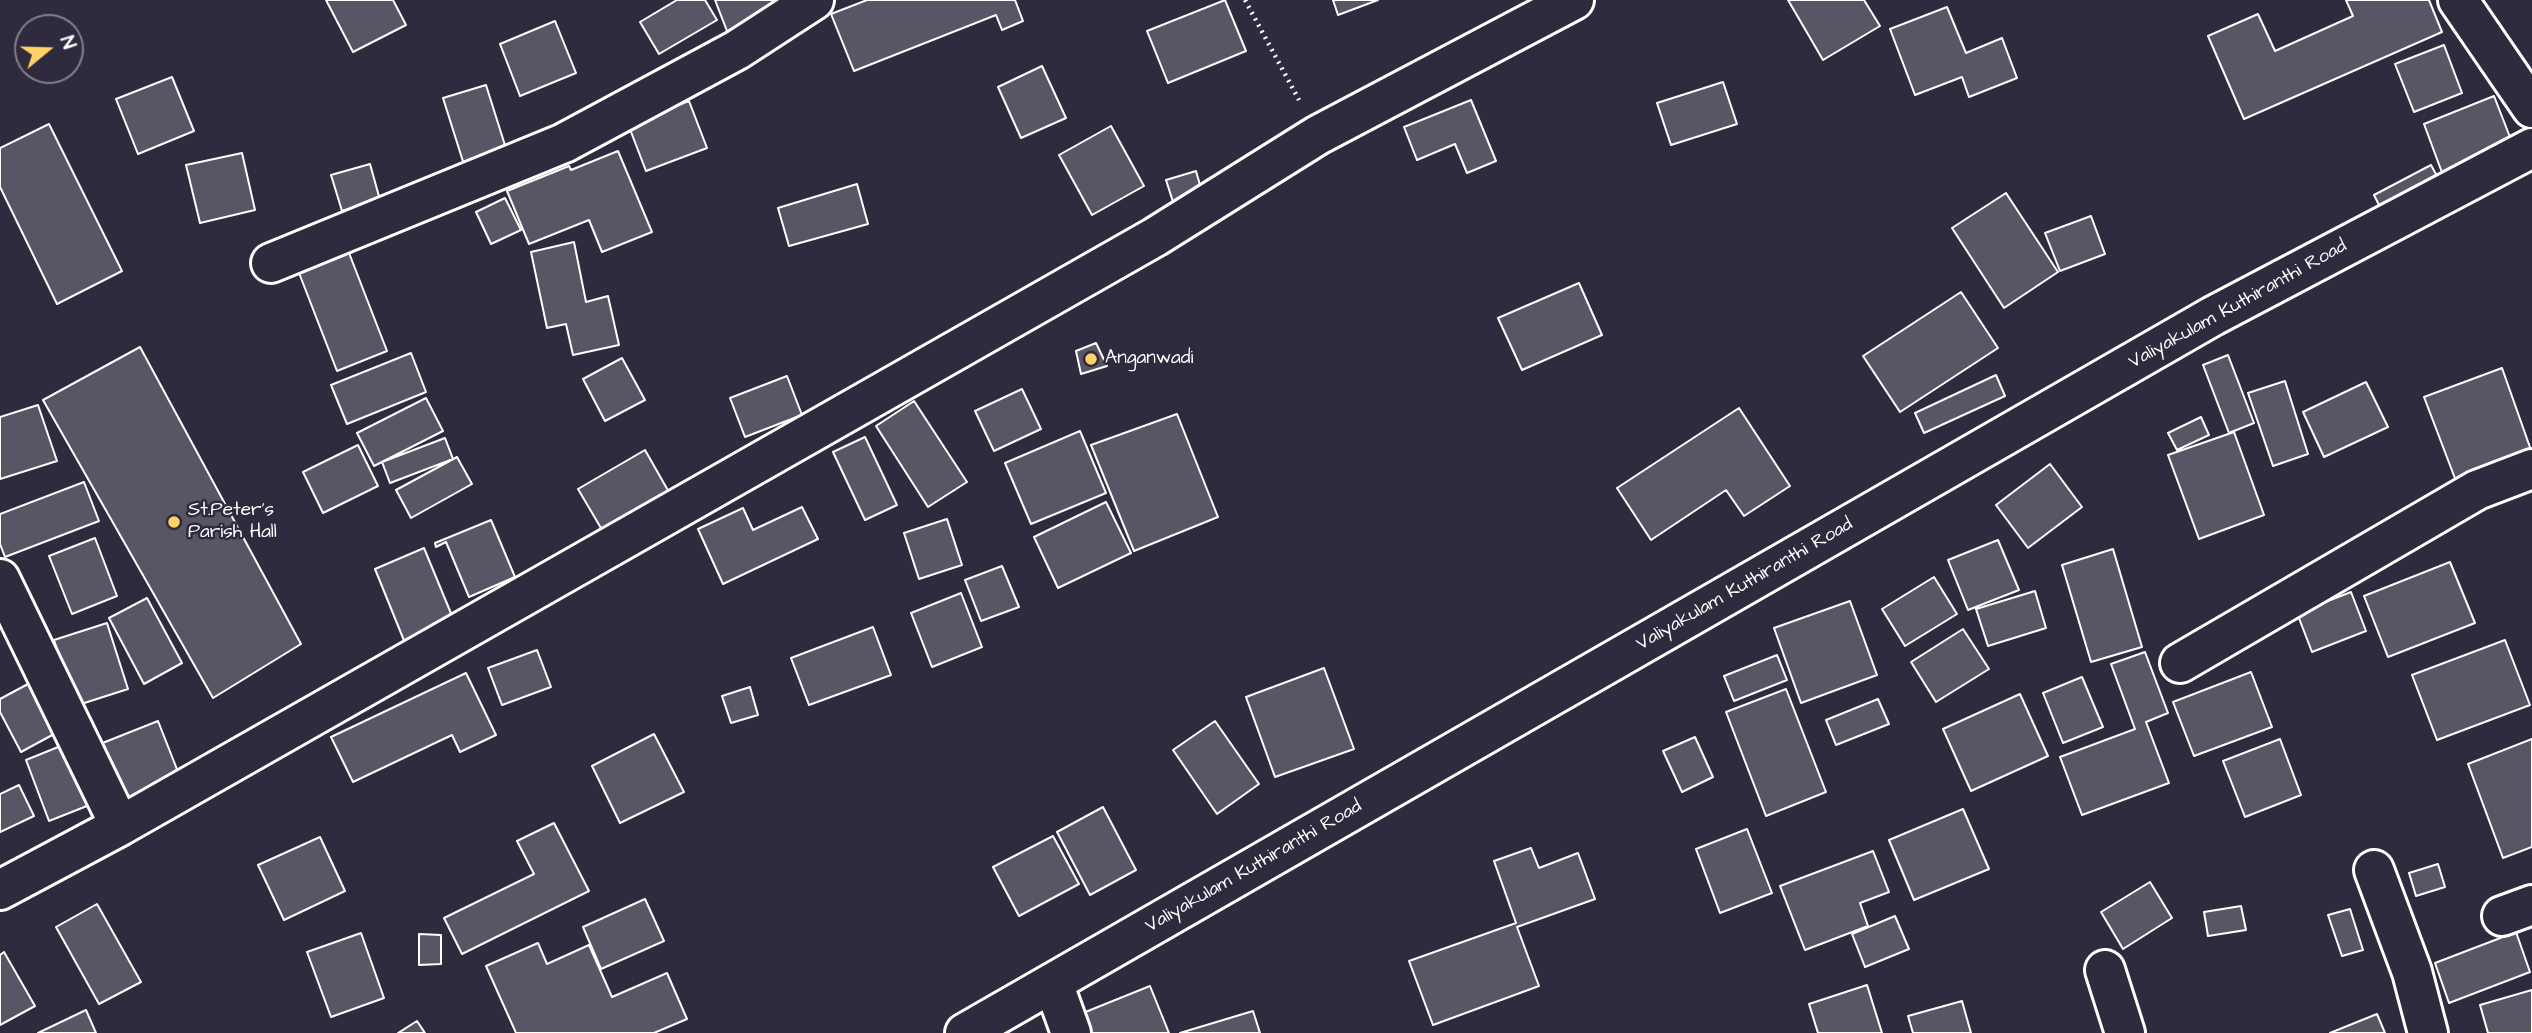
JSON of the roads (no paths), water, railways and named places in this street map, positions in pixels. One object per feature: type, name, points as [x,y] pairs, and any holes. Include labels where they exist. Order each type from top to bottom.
[{"type":"street","points":[[271,263],[564,143],[737,50],[814,0]]},
{"type":"street","points":[[1,888],[120,826],[1155,237],[1318,135],[1574,0]]},
{"type":"street","points":[[2458,0],[2532,108]]},
{"type":"street","name":"Valiyakulam Kuthiranthi Road","points":[[965,1033],[2213,316],[2532,148]]},
{"type":"street","points":[[2180,663],[2477,490],[2532,469]]},
{"type":"street","points":[[0,579],[120,826]]},
{"type":"street","points":[[2374,870],[2412,972],[2428,1033]]},
{"type":"street","points":[[2105,970],[2125,1033]]},
{"type":"street","points":[[1053,983],[1071,1033]]},
{"type":"place","name":"Anganwadi","points":[[1091,359]]},
{"type":"place","name":"St.Peter's Parish Hall","points":[[174,522]]}]
